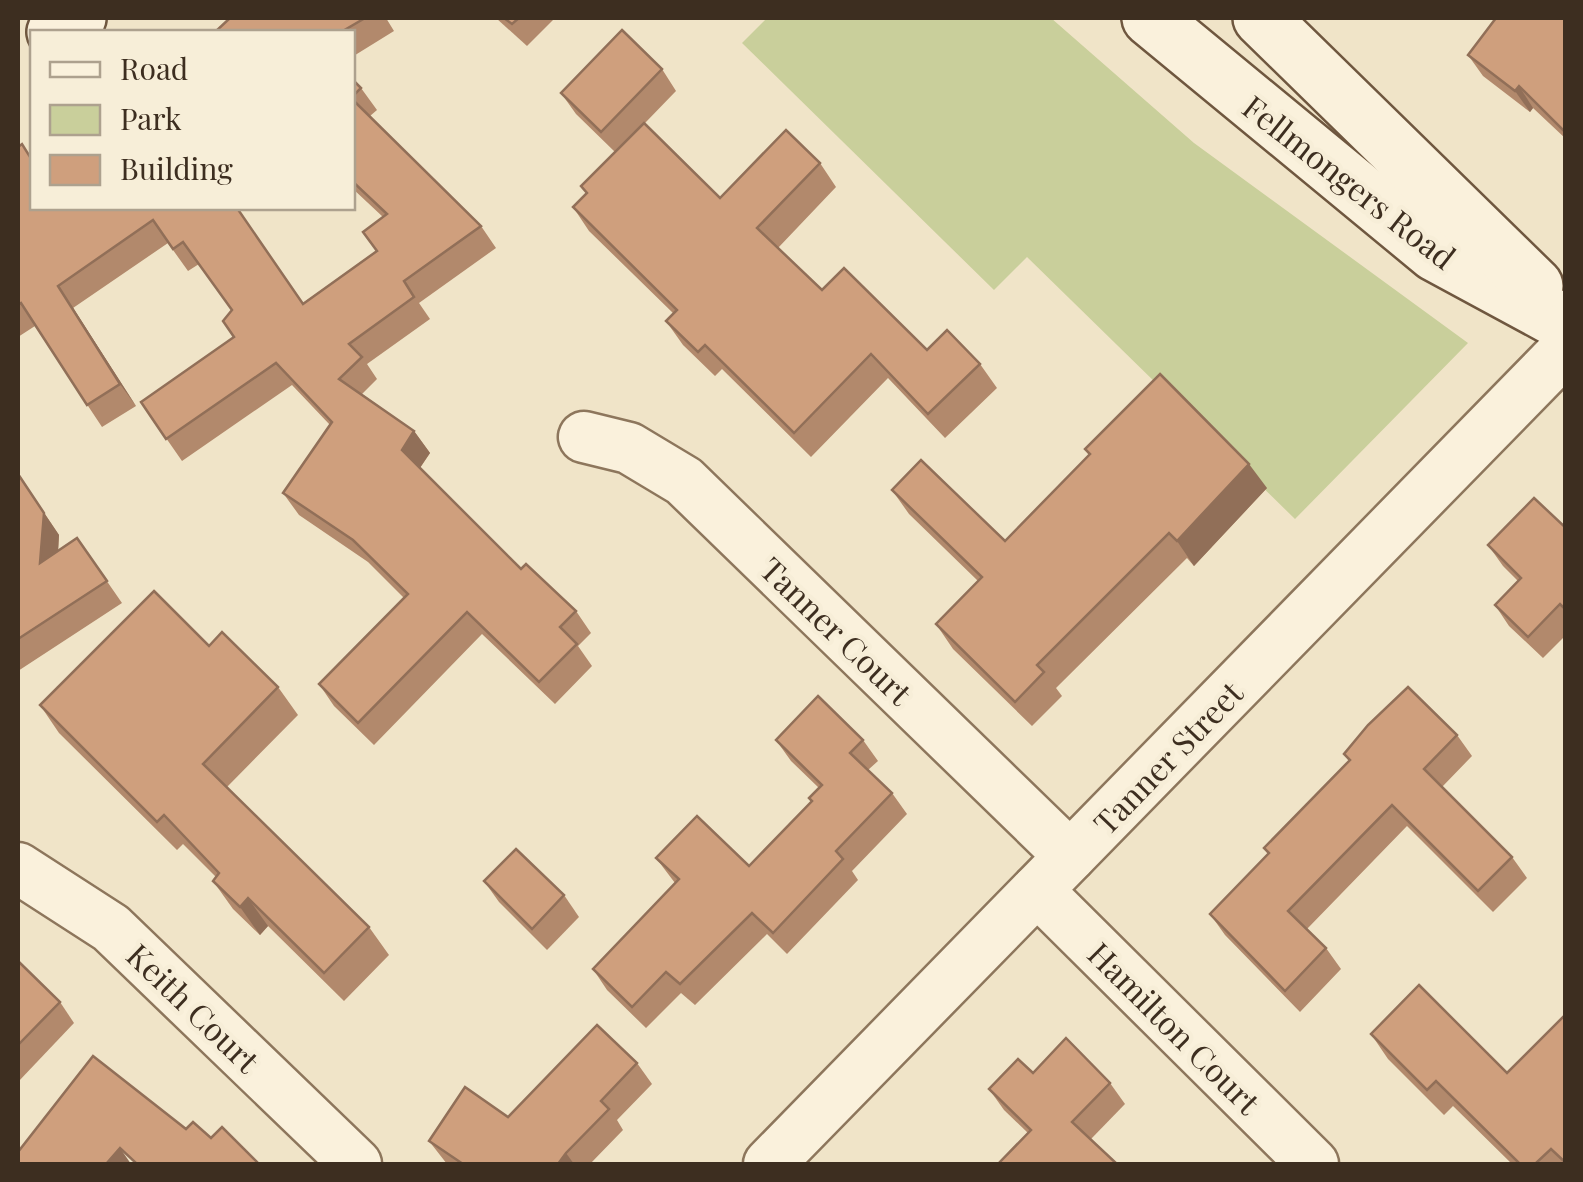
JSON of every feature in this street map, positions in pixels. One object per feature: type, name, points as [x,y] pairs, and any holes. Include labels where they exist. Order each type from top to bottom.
[{"type":"main road","name":"Fellmongers Road","points":[[1150,18],[1435,254],[1566,320]]},
{"type":"main road","name":"Fellmongers Road","points":[[1261,18],[1566,320]]},
{"type":"street","name":"Tanner Street","points":[[769,1164],[1566,349]]},
{"type":"street","name":"Tanner Court","points":[[584,436],[629,448],[684,481],[1054,873]]},
{"type":"street","name":"Keith Court","points":[[18,868],[112,928],[356,1164]]},
{"type":"street","name":"Hamilton Court","points":[[1054,873],[1313,1164]]},
{"type":"green space","points":[[767,18],[1051,18],[1194,143],[1468,343],[1295,519],[1027,257],[994,290],[742,43]]},
{"type":"building","points":[[230,18],[365,18],[344,30],[217,30]]},
{"type":"building","points":[[1496,18],[1566,18],[1566,133],[1519,86],[1515,91],[1468,55]]},
{"type":"building","points":[[622,30],[662,69],[601,132],[561,93]]},
{"type":"building","points":[[355,102],[481,226],[404,281],[414,297],[349,344],[362,357],[339,379],[414,431],[402,450],[521,569],[526,564],[576,611],[560,627],[577,644],[539,682],[467,612],[358,723],[319,684],[408,594],[353,540],[283,493],[332,422],[276,363],[166,439],[141,402],[234,337],[223,321],[232,310],[183,242],[173,249],[153,220],[58,286],[120,384],[87,405],[21,303],[18,305],[18,147],[22,144],[30,157],[30,210],[238,210],[303,304],[377,251],[363,232],[387,214],[355,184]]},
{"type":"building","points":[[644,123],[720,198],[786,130],[820,163],[757,228],[822,290],[844,268],[927,350],[947,330],[980,364],[928,414],[871,354],[794,433],[705,345],[698,352],[666,321],[677,310],[573,207],[587,193],[581,186]]},
{"type":"building","points":[[1160,374],[1249,464],[1177,541],[1169,533],[1037,665],[1044,672],[1015,702],[936,624],[982,577],[892,490],[921,460],[1005,541],[1090,454],[1085,449]]},
{"type":"building","points":[[18,474],[44,513],[40,563],[77,538],[107,581],[18,639]]},
{"type":"building","points":[[1534,498],[1566,528],[1566,610],[1560,604],[1528,637],[1495,605],[1521,578],[1488,545]]},
{"type":"building","points":[[154,591],[209,646],[222,632],[278,687],[203,764],[369,927],[324,973],[248,898],[240,907],[213,881],[219,873],[164,815],[157,822],[40,705]]},
{"type":"building","points":[[1408,687],[1457,735],[1424,769],[1512,857],[1478,891],[1392,805],[1288,911],[1326,948],[1285,991],[1210,914],[1269,853],[1264,848],[1350,760],[1344,754],[1368,725]]},
{"type":"building","points":[[818,696],[863,740],[850,753],[892,793],[836,851],[843,859],[773,933],[752,913],[680,984],[666,972],[632,1007],[593,969],[679,879],[656,858],[697,816],[749,866],[812,801],[809,798],[822,785],[776,740]]},
{"type":"building","points":[[516,849],[564,895],[532,929],[484,881]]},
{"type":"building","points":[[18,961],[60,1002],[18,1045]]},
{"type":"building","points":[[1419,985],[1507,1073],[1566,1014],[1566,1163],[1551,1149],[1535,1164],[1520,1164],[1436,1081],[1427,1090],[1371,1034]]},
{"type":"building","points":[[597,1025],[637,1063],[601,1101],[609,1109],[558,1164],[463,1164],[429,1141],[465,1087],[508,1117]]},
{"type":"building","points":[[1066,1038],[1110,1083],[1072,1122],[1117,1164],[998,1164],[1031,1130],[989,1089],[1018,1059],[1033,1073]]},
{"type":"building","points":[[93,1056],[186,1129],[193,1122],[211,1138],[222,1127],[259,1164],[137,1164],[120,1148],[106,1164],[18,1164],[18,1152]]}]
